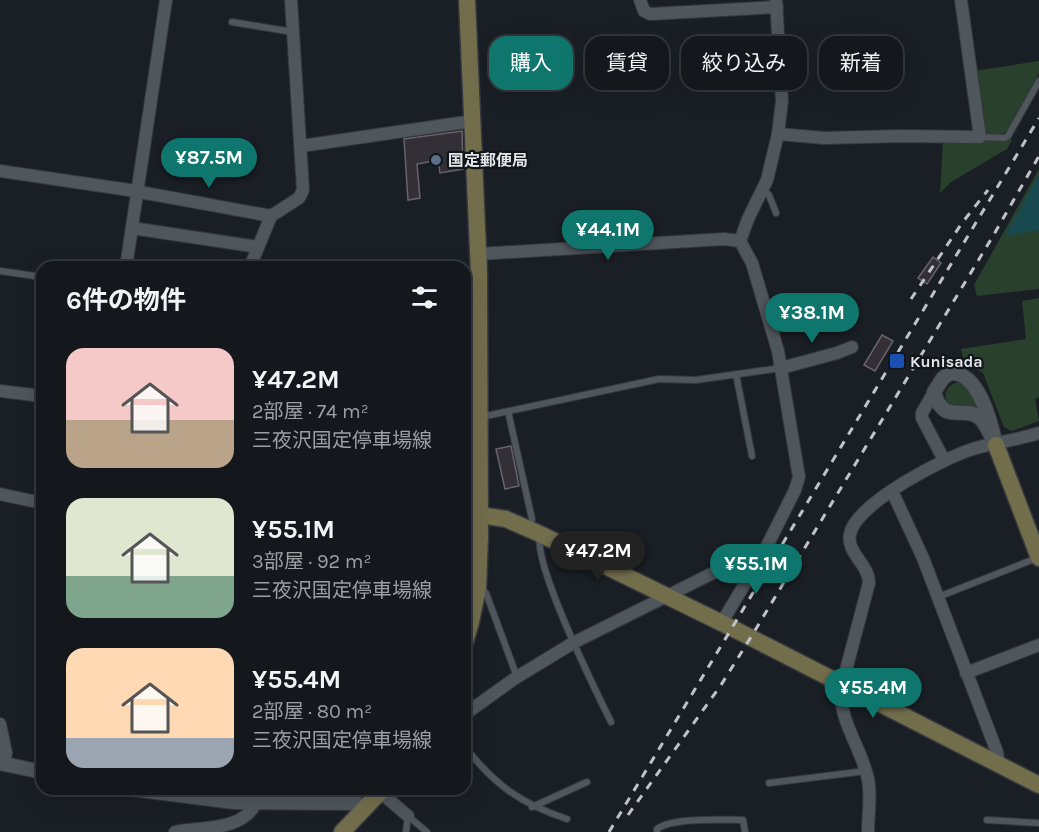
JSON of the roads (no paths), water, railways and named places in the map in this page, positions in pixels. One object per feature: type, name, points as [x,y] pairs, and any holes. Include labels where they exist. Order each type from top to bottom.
[{"type":"main road","points":[[467,0],[478,254],[472,274],[473,418],[480,515],[478,588],[471,621]]},
{"type":"main road","points":[[996,444],[1034,526],[1039,558]]},
{"type":"main road","points":[[480,515],[506,519],[722,622],[1039,785]]},
{"type":"main road","points":[[342,832],[375,795]]},
{"type":"street","points":[[127,261],[166,0]]},
{"type":"street","points":[[252,261],[271,216],[296,201],[302,194],[304,185],[291,0]]},
{"type":"street","points":[[640,0],[644,11],[650,15],[776,3],[782,101],[778,134],[764,190],[753,209],[741,241],[752,263],[778,351],[799,477],[795,490],[764,552],[722,622]]},
{"type":"street","points":[[778,134],[825,138],[980,137],[961,0]]},
{"type":"street","points":[[301,146],[473,121]]},
{"type":"street","points":[[0,171],[271,216]]},
{"type":"street","points":[[132,228],[258,247]]},
{"type":"street","points":[[478,254],[724,239],[741,241]]},
{"type":"street","points":[[781,368],[852,347]]},
{"type":"street","points":[[944,460],[922,413],[948,374],[956,373],[965,377],[975,387],[984,406],[996,444]]},
{"type":"street","points":[[0,391],[36,395]]},
{"type":"street","points":[[934,392],[939,403],[947,411],[978,416],[996,444]]},
{"type":"street","points":[[868,832],[869,789],[866,771],[840,699],[869,583],[867,570],[850,546],[850,534],[857,519],[892,491],[944,460],[975,448],[1018,440],[1039,433]]},
{"type":"street","points":[[892,491],[918,548],[997,752],[999,766]]},
{"type":"street","points":[[0,494],[36,502]]},
{"type":"street","points":[[471,710],[517,677],[573,643],[746,556],[764,552]]},
{"type":"street","points":[[966,673],[1039,645]]},
{"type":"street","points":[[0,724],[6,753],[2,764],[36,771]]},
{"type":"street","points":[[232,796],[256,803],[355,803],[375,795],[408,816]]},
{"type":"street","points":[[175,832],[236,822],[250,813],[256,803]]},
{"type":"lane","points":[[232,22],[294,32]]},
{"type":"lane","points":[[980,137],[1008,136],[1039,81]]},
{"type":"lane","points":[[764,190],[769,195],[776,213]]},
{"type":"lane","points":[[0,271],[36,276]]},
{"type":"lane","points":[[473,418],[659,379],[696,381],[781,368]]},
{"type":"lane","points":[[736,374],[752,456]]},
{"type":"lane","points":[[508,411],[535,532],[546,570],[573,643],[611,722]]},
{"type":"lane","points":[[471,548],[480,560]]},
{"type":"lane","points":[[937,597],[1039,558]]},
{"type":"lane","points":[[478,588],[486,593],[517,677]]},
{"type":"lane","points":[[471,755],[502,787],[532,807],[567,819]]},
{"type":"lane","points":[[769,783],[866,771]]},
{"type":"lane","points":[[532,807],[587,782]]},
{"type":"lane","points":[[406,832],[408,816]]},
{"type":"lane","points":[[408,816],[427,832]]},
{"type":"lane","points":[[657,832],[660,826],[681,822],[743,819],[745,832]]},
{"type":"lane","points":[[987,820],[1039,824]]},
{"type":"water","points":[[1039,174],[1039,230],[1005,236]]},
{"type":"railway","points":[[609,832],[1039,118]]},
{"type":"railway","points":[[628,815],[721,685],[751,637],[1039,156]]},
{"type":"railway","points":[[911,299],[962,223],[988,190]]},
{"type":"place","name":"国定郵便局","points":[[436,160]]},
{"type":"place","name":"Kunisada","points":[[897,361]]}]
